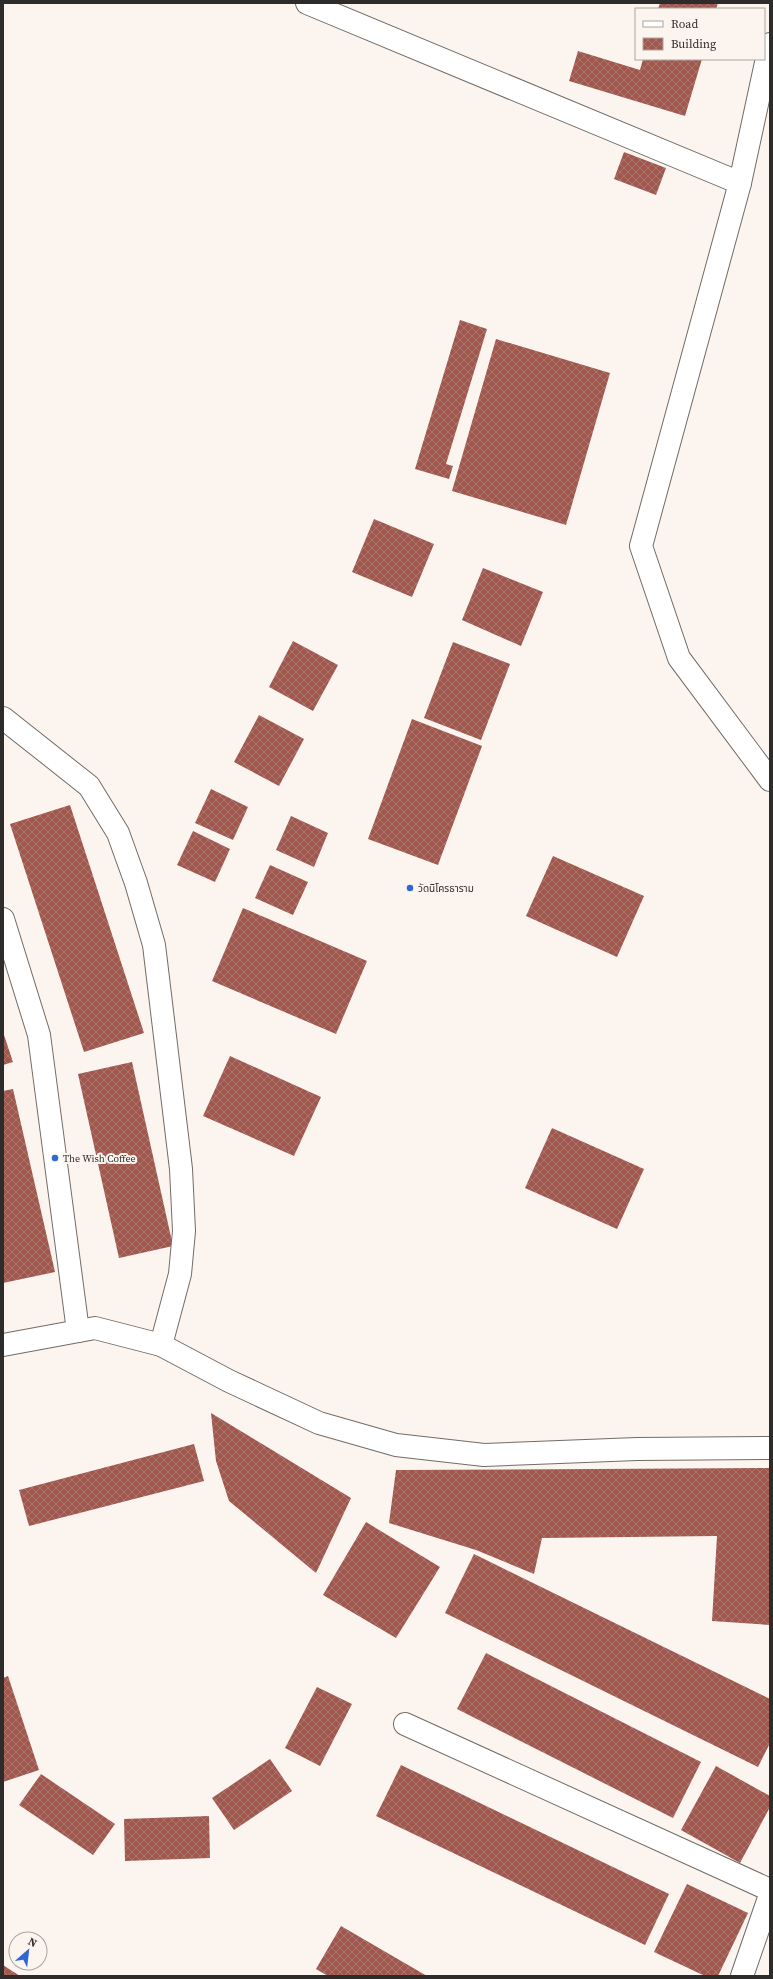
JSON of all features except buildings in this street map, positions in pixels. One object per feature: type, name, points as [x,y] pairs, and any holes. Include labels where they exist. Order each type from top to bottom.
[{"type":"street","points":[[306,3],[740,183]]},
{"type":"street","points":[[770,44],[740,183],[641,546],[679,658],[770,780]]},
{"type":"street","points":[[3,718],[89,786],[118,833],[136,883],[154,945],[181,1169],[184,1231],[180,1274],[161,1345]]},
{"type":"street","points":[[3,919],[39,1035],[78,1331]]},
{"type":"street","points":[[3,1345],[95,1328],[161,1345],[229,1381],[319,1423],[396,1445],[484,1454],[637,1449],[770,1448]]},
{"type":"street","points":[[405,1724],[770,1890]]},
{"type":"street","points":[[742,1976],[770,1895]]},
{"type":"place","name":"วัดนิโครธาราม","points":[[410,888]]},
{"type":"place","name":"The Wish Coffee","points":[[55,1158]]}]
